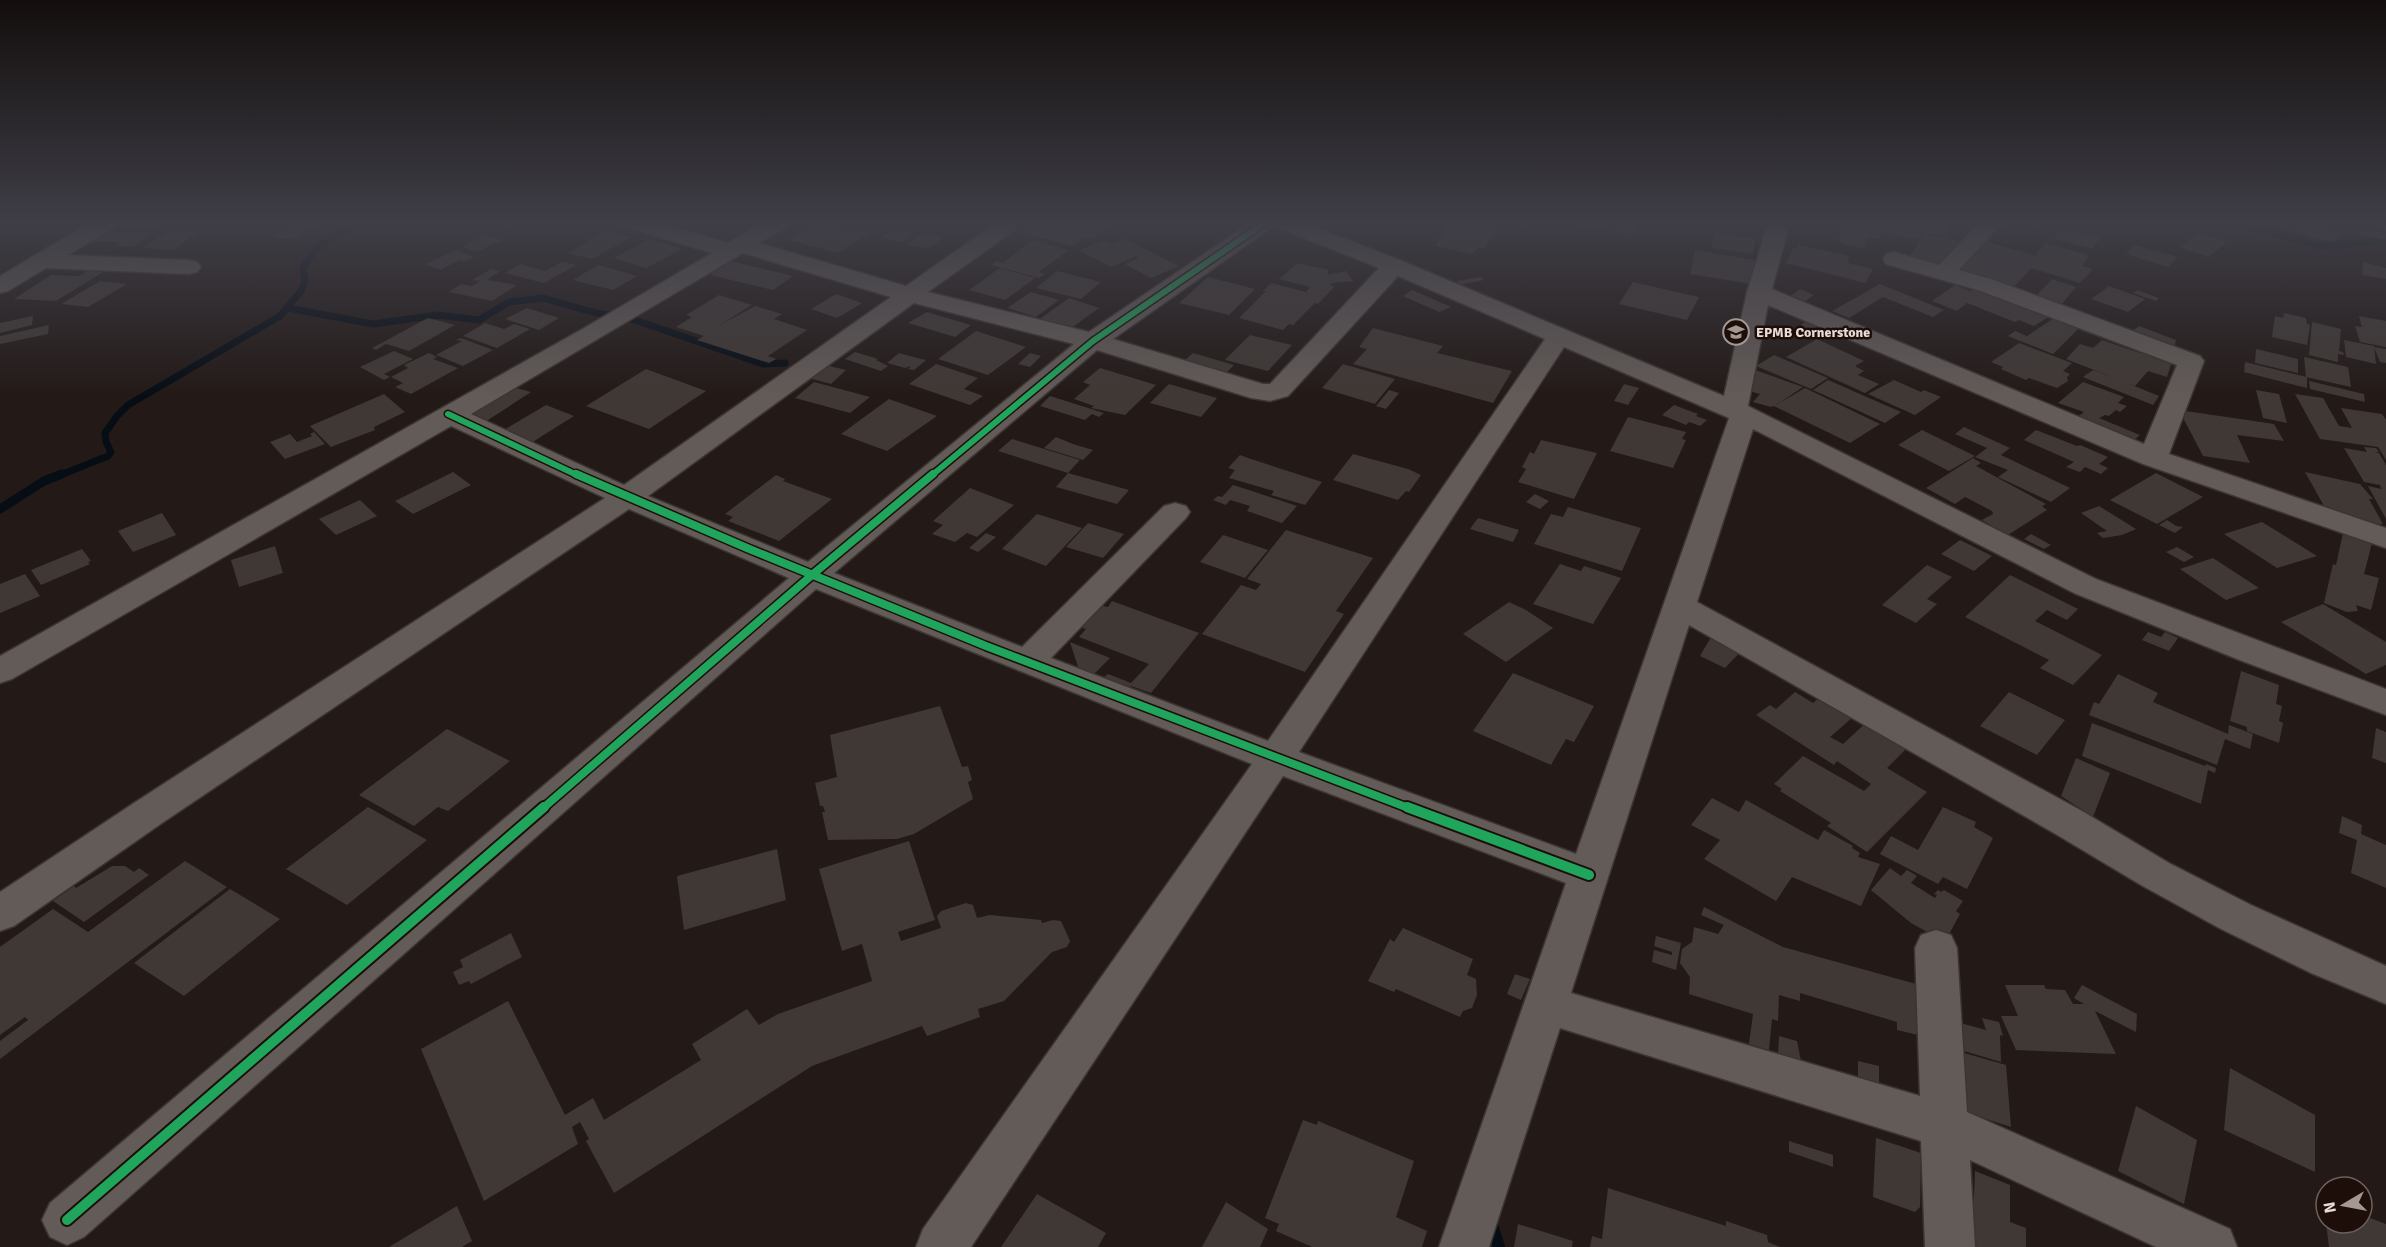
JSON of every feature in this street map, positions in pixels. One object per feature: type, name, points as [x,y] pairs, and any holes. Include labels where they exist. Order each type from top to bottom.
[{"type":"street","points":[[0,671],[448,414],[638,308],[683,280]]},
{"type":"street","points":[[856,280],[1094,341],[1260,392],[1270,393],[1279,390],[1381,280]]},
{"type":"street","points":[[0,914],[148,813],[627,497],[931,280]]},
{"type":"street","points":[[67,1220],[812,575],[1094,341],[1182,280]]},
{"type":"street","points":[[1427,280],[1738,412],[2085,586],[2386,702]]},
{"type":"street","points":[[1464,1247],[1680,606],[1738,412],[1739,389],[1762,280]]},
{"type":"street","points":[[1970,280],[2191,361],[2153,458]]},
{"type":"street","points":[[1759,292],[2153,458],[2386,538]]},
{"type":"street","points":[[941,1247],[1275,759],[1559,336]]},
{"type":"street","points":[[448,414],[627,497],[812,575],[1275,759],[1589,875]]},
{"type":"street","points":[[1028,661],[1175,512]]},
{"type":"street","points":[[1680,606],[2068,822],[2155,874],[2236,917],[2326,960],[2386,985]]},
{"type":"street","points":[[1936,948],[1950,1247]]},
{"type":"street","points":[[1546,1005],[1946,1126],[2212,1247]]},
{"type":"building","points":[[43,280],[90,280],[56,301],[14,299]]},
{"type":"building","points":[[474,280],[517,285],[492,301],[449,292],[461,284],[472,286],[480,281]]},
{"type":"building","points":[[574,280],[630,280],[613,290]]},
{"type":"building","points":[[732,280],[787,280],[773,290]]},
{"type":"building","points":[[983,280],[1032,280],[1005,300],[969,290]]},
{"type":"building","points":[[1046,280],[1101,282],[1081,299],[1036,288]]},
{"type":"building","points":[[1204,280],[1221,280],[1255,289],[1229,315],[1179,303]]},
{"type":"building","points":[[1284,280],[1353,281],[1332,283],[1331,286],[1335,286],[1318,304],[1315,303],[1293,325],[1289,324],[1283,330],[1239,318],[1271,283],[1306,292],[1310,287]]},
{"type":"building","points":[[1462,280],[1483,280],[1464,284],[1457,281]]},
{"type":"building","points":[[1728,280],[1752,280],[1751,284]]},
{"type":"building","points":[[1987,280],[2020,280],[2013,288]]},
{"type":"building","points":[[2051,280],[2076,287],[2061,305],[2035,297]]},
{"type":"building","points":[[100,281],[127,284],[88,307],[61,304]]},
{"type":"building","points":[[1633,282],[1699,297],[1687,320],[1619,304]]},
{"type":"building","points":[[1880,284],[1944,310],[1933,317],[1883,297],[1849,318],[1832,311]]},
{"type":"building","points":[[1955,285],[1970,291],[1977,286],[2050,316],[2034,326],[2019,320],[2015,322],[1967,303],[1957,311],[1932,301]]},
{"type":"building","points":[[2109,286],[2145,299],[2128,312],[2091,299]]},
{"type":"building","points":[[1800,289],[1814,295],[1805,301],[1791,296]]},
{"type":"building","points":[[1412,290],[1451,307],[1439,312],[1403,296]]},
{"type":"building","points":[[2137,290],[2159,298],[2156,301],[2133,293]]},
{"type":"building","points":[[1031,292],[1059,300],[1036,317],[1007,308]]},
{"type":"building","points":[[836,294],[862,303],[837,318],[811,309]]},
{"type":"building","points":[[719,295],[752,305],[720,325],[755,306],[782,314],[774,319],[807,330],[768,356],[776,359],[769,363],[697,340],[704,336],[676,327],[692,317],[686,315]]},
{"type":"building","points":[[1069,298],[1099,308],[1067,331],[1037,321]]},
{"type":"building","points":[[527,308],[559,318],[539,330],[505,319]]},
{"type":"building","points":[[927,312],[971,325],[955,337],[908,323]]},
{"type":"building","points":[[2284,313],[2306,318],[2307,324],[2310,325],[2307,345],[2272,337],[2275,316],[2283,318]]},
{"type":"building","points":[[33,316],[32,325],[0,333],[0,323]]},
{"type":"building","points":[[2359,316],[2386,321],[2386,347],[2360,342],[2355,326],[2362,327]]},
{"type":"building","points":[[428,318],[455,325],[409,351],[386,344],[376,350],[372,348]]},
{"type":"building","points":[[2054,318],[2080,327],[2053,354],[2008,336],[2015,331],[2027,336]]},
{"type":"building","points":[[1806,321],[1823,327],[1811,338],[1794,331]]},
{"type":"building","points":[[2312,322],[2341,329],[2339,351],[2344,355],[2338,354],[2338,362],[2309,355]]},
{"type":"building","points":[[485,323],[504,329],[514,324],[530,329],[497,348],[463,336]]},
{"type":"building","points":[[49,325],[48,334],[0,344],[0,336]]},
{"type":"building","points":[[2139,326],[2176,340],[2174,349],[2130,333]]},
{"type":"building","points":[[1373,328],[1443,346],[1437,353],[1512,371],[1493,403],[1353,364],[1367,349],[1359,347]]},
{"type":"building","points":[[976,331],[1026,347],[988,375],[938,359]]},
{"type":"building","points":[[1250,335],[1292,345],[1268,371],[1225,360]]},
{"type":"building","points":[[461,338],[493,350],[463,366],[436,355],[462,341],[456,340]]},
{"type":"building","points":[[1817,339],[1864,361],[1855,366],[1864,371],[1858,375],[1879,384],[1865,393],[1786,357]]},
{"type":"building","points":[[2102,340],[2140,353],[2143,350],[2153,355],[2151,357],[2171,364],[2167,377],[2148,371],[2135,386],[2127,383],[2159,396],[2153,405],[2083,377],[2093,370],[2115,378],[2066,359],[2080,344],[2093,348]]},
{"type":"building","points":[[2344,340],[2374,346],[2376,364],[2346,357]]},
{"type":"building","points":[[2019,343],[2072,363],[2063,371],[2070,374],[2067,377],[2068,381],[2057,388],[2029,378],[2026,380],[1991,362]]},
{"type":"building","points":[[2374,347],[2386,349],[2386,363],[2380,362]]},
{"type":"building","points":[[2256,349],[2298,359],[2298,373],[2255,363]]},
{"type":"building","points":[[394,351],[413,359],[384,374],[390,377],[384,380],[360,367]]},
{"type":"building","points":[[855,352],[878,359],[876,360],[888,366],[881,371],[845,359]]},
{"type":"building","points":[[429,353],[437,357],[433,359],[458,368],[411,394],[395,387],[403,383],[391,377],[408,368],[404,365]]},
{"type":"building","points":[[899,353],[926,360],[914,370],[908,369],[911,366],[905,368],[887,363]]},
{"type":"building","points":[[1030,353],[1041,356],[1030,367],[1018,364]]},
{"type":"building","points":[[1193,353],[1234,365],[1226,373],[1184,361]]},
{"type":"building","points":[[1774,355],[1828,378],[1811,389],[1756,366]]},
{"type":"building","points":[[2304,357],[2348,367],[2351,387],[2306,377]]},
{"type":"building","points":[[2245,362],[2307,377],[2307,388],[2244,372]]},
{"type":"building","points":[[821,364],[846,370],[831,384],[805,377]]},
{"type":"building","points":[[936,364],[978,378],[964,389],[983,396],[970,405],[909,384]]},
{"type":"building","points":[[1343,364],[1395,379],[1375,404],[1322,388]]},
{"type":"building","points":[[1100,368],[1156,385],[1125,415],[1091,408],[1094,406],[1074,399],[1090,385],[1083,382]]},
{"type":"building","points":[[646,369],[706,391],[649,429],[586,406]]},
{"type":"building","points":[[1755,370],[1803,387],[1776,405],[1805,388],[1880,424],[1850,443],[1774,406],[1753,402],[1760,394],[1749,391]]},
{"type":"building","points":[[1828,380],[1901,412],[1885,423],[1813,390]]},
{"type":"building","points":[[1894,380],[1921,392],[1924,390],[1941,397],[1915,415],[1868,394]]},
{"type":"building","points":[[2309,381],[2364,394],[2365,402],[2310,389]]},
{"type":"building","points":[[814,382],[870,397],[850,413],[795,398]]},
{"type":"building","points":[[2083,382],[2124,397],[2118,403],[2127,406],[2120,412],[2116,410],[2109,416],[2099,418],[2140,435],[2134,440],[2075,419],[2084,412],[2058,403]]},
{"type":"building","points":[[1169,384],[1217,398],[1201,417],[1150,403]]},
{"type":"building","points":[[1624,384],[1639,388],[1628,405],[1614,401]]},
{"type":"building","points":[[509,386],[531,392],[485,422],[463,415]]},
{"type":"building","points":[[1389,390],[1399,393],[1386,409],[1376,406]]},
{"type":"building","points":[[2256,390],[2279,394],[2287,423],[2263,418]]},
{"type":"building","points":[[384,394],[405,412],[374,427],[375,430],[331,447],[310,426]]},
{"type":"building","points":[[2295,394],[2323,398],[2339,426],[2352,428],[2341,408],[2382,414],[2386,420],[2386,460],[2378,447],[2320,439]]},
{"type":"building","points":[[1050,396],[1104,413],[1099,417],[1092,414],[1085,420],[1040,406]]},
{"type":"building","points":[[889,399],[937,416],[887,451],[841,434]]},
{"type":"building","points":[[546,405],[574,416],[531,443],[502,431]]},
{"type":"building","points":[[1674,405],[1707,420],[1700,426],[1689,422],[1686,425],[1662,415]]},
{"type":"building","points":[[2179,410],[2274,424],[2284,441],[2237,435],[2250,463],[2203,456]]},
{"type":"building","points":[[1628,417],[1686,432],[1682,439],[1686,440],[1673,468],[1610,451]]},
{"type":"building","points":[[1964,427],[2010,448],[2001,455],[2070,488],[2051,502],[1998,477],[2008,470],[1975,457],[1987,448],[1955,434]]},
{"type":"building","points":[[1922,430],[1975,456],[1949,471],[1898,445]]},
{"type":"building","points":[[2036,430],[2108,457],[2099,464],[2108,468],[2101,474],[2085,467],[2080,472],[2066,467],[2074,462],[2024,440]]},
{"type":"building","points":[[314,432],[325,444],[285,459],[270,442],[290,434],[297,442],[312,436],[310,434]]},
{"type":"building","points":[[1056,437],[1093,450],[1083,460],[1044,448]]},
{"type":"building","points":[[1012,439],[1080,460],[1068,473],[998,451]]},
{"type":"building","points":[[1541,440],[1597,453],[1574,499],[1518,482],[1526,469],[1522,467],[1530,452],[1534,454]]},
{"type":"building","points":[[2364,447],[2376,448],[2379,452],[2374,452],[2379,453],[2386,465],[2386,519],[2368,486],[2381,489],[2380,485],[2364,482],[2344,448],[2367,452]]},
{"type":"building","points":[[1353,454],[1408,469],[1421,475],[1409,492],[1406,491],[1398,500],[1333,480]]},
{"type":"building","points":[[1240,455],[1322,482],[1305,505],[1271,495],[1274,491],[1229,478],[1235,470],[1228,468]]},
{"type":"building","points":[[1973,458],[1981,463],[1976,466],[2046,504],[2042,506],[2047,510],[2008,535],[1982,520],[1993,514],[1992,511],[1965,497],[1955,504],[1926,488]]},
{"type":"building","points":[[453,472],[471,485],[413,514],[395,501]]},
{"type":"building","points":[[2305,472],[2360,484],[2373,499],[2369,499],[2383,524],[2380,524],[2382,528],[2329,515]]},
{"type":"building","points":[[1068,473],[1129,490],[1117,504],[1056,487]]},
{"type":"building","points":[[2156,473],[2203,497],[2157,524],[2110,500]]},
{"type":"building","points":[[776,475],[785,479],[783,481],[832,499],[779,541],[728,521],[733,517],[725,514]]},
{"type":"building","points":[[1233,485],[1297,506],[1282,523],[1247,511],[1250,506],[1230,500],[1226,505],[1213,500],[1218,496],[1222,497]]},
{"type":"building","points":[[970,488],[1014,505],[977,537],[967,533],[955,542],[932,534],[943,525],[933,521]]},
{"type":"building","points":[[1535,494],[1549,501],[1540,509],[1526,502]]},
{"type":"building","points":[[360,500],[377,516],[336,535],[319,519]]},
{"type":"building","points":[[2099,506],[2136,529],[2122,535],[2103,538],[2097,533],[2107,531],[2081,513]]},
{"type":"building","points":[[1568,507],[1641,528],[1622,571],[1534,544],[1551,514],[1563,517]]},
{"type":"building","points":[[162,513],[176,535],[133,552],[118,531]]},
{"type":"building","points":[[1037,514],[1082,528],[1046,566],[1002,549]]},
{"type":"building","points":[[1478,518],[1519,530],[1513,542],[1470,529]]},
{"type":"building","points":[[2167,520],[2176,526],[2183,527],[2175,533],[2159,525]]},
{"type":"building","points":[[2262,522],[2317,556],[2277,568],[2224,534]]},
{"type":"building","points":[[1088,523],[1124,534],[1103,558],[1066,547]]},
{"type":"building","points":[[1286,530],[1373,558],[1336,611],[1344,614],[1305,672],[1202,634],[1241,585],[1256,590],[1261,584],[1247,579]]},
{"type":"building","points":[[986,533],[996,537],[978,552],[969,548]]},
{"type":"building","points":[[2343,533],[2372,543],[2364,574],[2379,578],[2371,610],[2356,605],[2358,611],[2347,612],[2324,603]]},
{"type":"building","points":[[2031,534],[2051,545],[2044,549],[2024,539]]},
{"type":"building","points":[[1223,535],[1268,550],[1245,578],[1200,562]]},
{"type":"building","points":[[1960,540],[1992,556],[1974,571],[1941,554]]},
{"type":"building","points":[[275,546],[283,573],[239,587],[231,560]]},
{"type":"building","points":[[2177,547],[2194,557],[2184,562],[2166,552]]},
{"type":"building","points":[[82,549],[91,561],[88,562],[90,564],[41,585],[31,570]]},
{"type":"building","points":[[2213,558],[2259,588],[2226,600],[2180,569]]},
{"type":"building","points":[[1560,564],[1581,571],[1584,566],[1621,578],[1593,624],[1533,604]]},
{"type":"building","points":[[1927,565],[1952,577],[1927,599],[1937,604],[1916,623],[1882,605]]},
{"type":"building","points":[[25,574],[40,596],[0,613],[0,584]]},
{"type":"building","points":[[2010,575],[2078,609],[2067,620],[2047,610],[2035,621],[2102,655],[2073,685],[2040,668],[2049,660],[1965,617]]},
{"type":"building","points":[[1112,601],[1199,633],[1151,693],[1131,686],[1128,688],[1103,678],[1108,674],[1131,683],[1149,664],[1079,637],[1086,629],[1079,627],[1100,605],[1108,607]]},
{"type":"building","points":[[1509,602],[1553,628],[1506,662],[1463,634]]},
{"type":"building","points":[[2323,604],[2386,642],[2386,665],[2366,674],[2281,622]]},
{"type":"building","points":[[1714,632],[1743,649],[1725,668],[1700,656]]},
{"type":"building","points":[[2148,632],[2161,637],[2165,632],[2178,638],[2169,651],[2142,640]]},
{"type":"building","points":[[1070,642],[1110,658],[1094,674],[1078,667]]},
{"type":"building","points":[[2241,671],[2279,685],[2276,704],[2282,706],[2279,721],[2283,723],[2279,743],[2247,731],[2247,727],[2230,721]]},
{"type":"building","points":[[1513,673],[1594,706],[1574,742],[1566,739],[1551,765],[1473,731]]},
{"type":"building","points":[[2118,674],[2158,693],[2153,702],[2228,734],[2229,725],[2253,734],[2250,749],[2225,739],[2217,765],[2089,715],[2094,702],[2099,704]]},
{"type":"building","points":[[1795,692],[1813,703],[1820,697],[1853,717],[1830,737],[1843,744],[1869,720],[1911,744],[1887,768],[1927,792],[1867,852],[1827,826],[1831,823],[1780,791],[1782,789],[1774,784],[1803,756],[1864,791],[1871,784],[1837,761],[1834,765],[1756,715],[1770,705],[1776,709]]},
{"type":"building","points":[[2009,692],[2065,720],[2037,755],[1980,726]]},
{"type":"building","points":[[940,706],[962,767],[968,766],[972,780],[968,782],[973,799],[914,834],[897,839],[828,840],[822,812],[825,812],[823,806],[820,806],[815,783],[837,777],[830,735]]},
{"type":"building","points":[[2092,723],[2205,766],[2206,764],[2216,768],[2215,773],[2208,770],[2201,804],[2082,756]]},
{"type":"building","points":[[2376,728],[2386,732],[2386,763],[2372,758]]},
{"type":"building","points":[[447,729],[510,761],[448,811],[438,807],[414,826],[359,795]]},
{"type":"building","points":[[2076,758],[2110,773],[2093,817],[2061,796]]},
{"type":"building","points":[[1712,798],[1739,812],[1746,800],[1818,840],[1824,830],[1853,846],[1852,848],[1860,853],[1858,857],[1880,864],[1861,906],[1792,877],[1776,901],[1704,859],[1720,840],[1691,825]]},
{"type":"building","points":[[368,807],[427,840],[347,905],[286,869]]},
{"type":"building","points":[[1943,807],[1976,822],[1974,827],[1993,838],[1967,889],[1943,877],[1938,884],[1880,854],[1891,836],[1918,850]]},
{"type":"building","points":[[2342,816],[2362,825],[2361,834],[2386,845],[2386,888],[2351,873],[2357,840],[2339,833]]},
{"type":"building","points":[[909,841],[935,920],[898,932],[901,941],[941,928],[937,916],[941,911],[966,903],[973,905],[977,918],[990,915],[1041,920],[1042,923],[1053,920],[1061,921],[1070,941],[1067,947],[1052,952],[1004,1001],[978,1009],[980,1017],[927,1036],[922,1026],[812,1066],[614,1193],[586,1141],[589,1139],[580,1122],[572,1127],[578,1144],[484,1201],[421,1049],[508,1001],[565,1115],[593,1098],[604,1120],[701,1060],[692,1044],[747,1009],[759,1025],[778,1014],[872,981],[862,944],[842,951],[819,869]]},
{"type":"building","points":[[777,849],[786,900],[684,930],[677,876]]},
{"type":"building","points":[[185,861],[227,887],[0,1059],[0,1041],[28,1020],[25,1017],[0,1035],[0,947],[53,909],[88,932]]},
{"type":"building","points":[[112,866],[125,866],[134,872],[139,868],[149,875],[84,922],[53,901],[74,886],[76,888]]},
{"type":"building","points":[[1890,868],[1901,876],[1907,870],[1917,876],[1911,883],[1935,898],[1937,895],[1934,894],[1938,890],[1941,892],[1944,890],[1963,901],[1956,911],[1960,914],[1948,936],[1949,944],[1911,923],[1871,890]]},
{"type":"building","points":[[230,889],[280,919],[184,996],[134,963]]},
{"type":"building","points":[[1704,907],[1783,947],[1916,984],[1918,1035],[1897,1030],[1897,1022],[1800,993],[1800,1001],[1779,995],[1778,1021],[1772,1019],[1769,1050],[1749,1044],[1753,1014],[1689,994],[1690,977],[1680,963],[1682,949],[1692,942],[1694,927],[1718,934],[1724,925],[1701,915]]},
{"type":"building","points":[[1403,928],[1473,959],[1467,975],[1476,979],[1477,995],[1472,1008],[1463,1011],[1460,1017],[1396,989],[1394,992],[1368,981],[1390,939],[1394,942]]},
{"type":"building","points":[[511,933],[522,957],[471,984],[469,981],[459,985],[453,972],[463,967],[460,960]]},
{"type":"building","points":[[1656,936],[1681,943],[1676,970],[1652,962],[1654,950],[1672,955],[1672,952],[1654,946]]},
{"type":"building","points":[[1515,974],[1530,979],[1521,1000],[1507,994]]},
{"type":"building","points":[[2005,985],[2044,985],[2046,989],[2065,990],[2073,1004],[2084,1004],[2074,998],[2082,985],[2137,1014],[2136,1032],[2095,1011],[2116,1054],[2016,1050],[2001,1016],[2018,1016]]},
{"type":"building","points":[[1982,1018],[1999,1022],[2003,1036],[2000,1035],[2001,1062],[1954,1048],[1953,1021],[1986,1030]]},
{"type":"building","points":[[1779,1036],[1797,1041],[1801,1061],[1778,1054]]},
{"type":"building","points":[[1950,1049],[2006,1065],[2011,1127],[1952,1108]]},
{"type":"building","points":[[1858,1061],[1879,1066],[1879,1088],[1858,1082]]},
{"type":"building","points":[[2230,1068],[2315,1115],[2315,1172],[2224,1130]]},
{"type":"building","points":[[2136,1106],[2197,1140],[2184,1204],[2118,1171]]},
{"type":"building","points":[[1303,1120],[1317,1125],[1318,1121],[1414,1161],[1396,1217],[1427,1231],[1422,1247],[1312,1247],[1276,1231],[1279,1224],[1265,1218]]},
{"type":"building","points":[[1876,1138],[1921,1153],[1920,1207],[1915,1212],[1873,1197]]},
{"type":"building","points":[[1789,1141],[1833,1155],[1833,1167],[1789,1152]]},
{"type":"building","points":[[1975,1171],[2010,1185],[2010,1222],[2026,1228],[2026,1247],[1972,1247]]},
{"type":"building","points":[[1608,1188],[1726,1226],[1726,1221],[1767,1235],[1768,1242],[1780,1247],[1590,1247],[1592,1236],[1602,1239]]},
{"type":"building","points":[[1037,1194],[1106,1233],[1098,1247],[1001,1247]]},
{"type":"building","points":[[1226,1202],[1268,1229],[1260,1247],[1202,1247]]},
{"type":"building","points":[[457,1206],[472,1241],[462,1247],[389,1247]]},
{"type":"building","points":[[2374,1220],[2386,1224],[2386,1247],[2329,1247],[2328,1235],[2374,1235]]},
{"type":"building","points":[[1518,1224],[1573,1241],[1572,1247],[1514,1247]]},
{"type":"waterway","points":[[58,476],[108,456],[111,452],[105,433],[128,405],[280,316],[301,291],[305,280]]},
{"type":"waterway","points":[[288,308],[373,324],[438,315],[479,320],[509,302],[543,298],[596,313],[632,319],[763,364],[785,363]]},
{"type":"waterway","points":[[0,509],[44,481],[62,474]]},
{"type":"waterway","points":[[1491,1222],[1499,1247]]},
{"type":"cycle path","points":[[67,1220],[812,575],[1093,341],[1181,280]]},
{"type":"cycle path","points":[[448,414],[628,498],[866,598],[1226,739],[1589,875]]},
{"type":"place","name":"EPMB Cornerstone","points":[[1736,332]]}]
